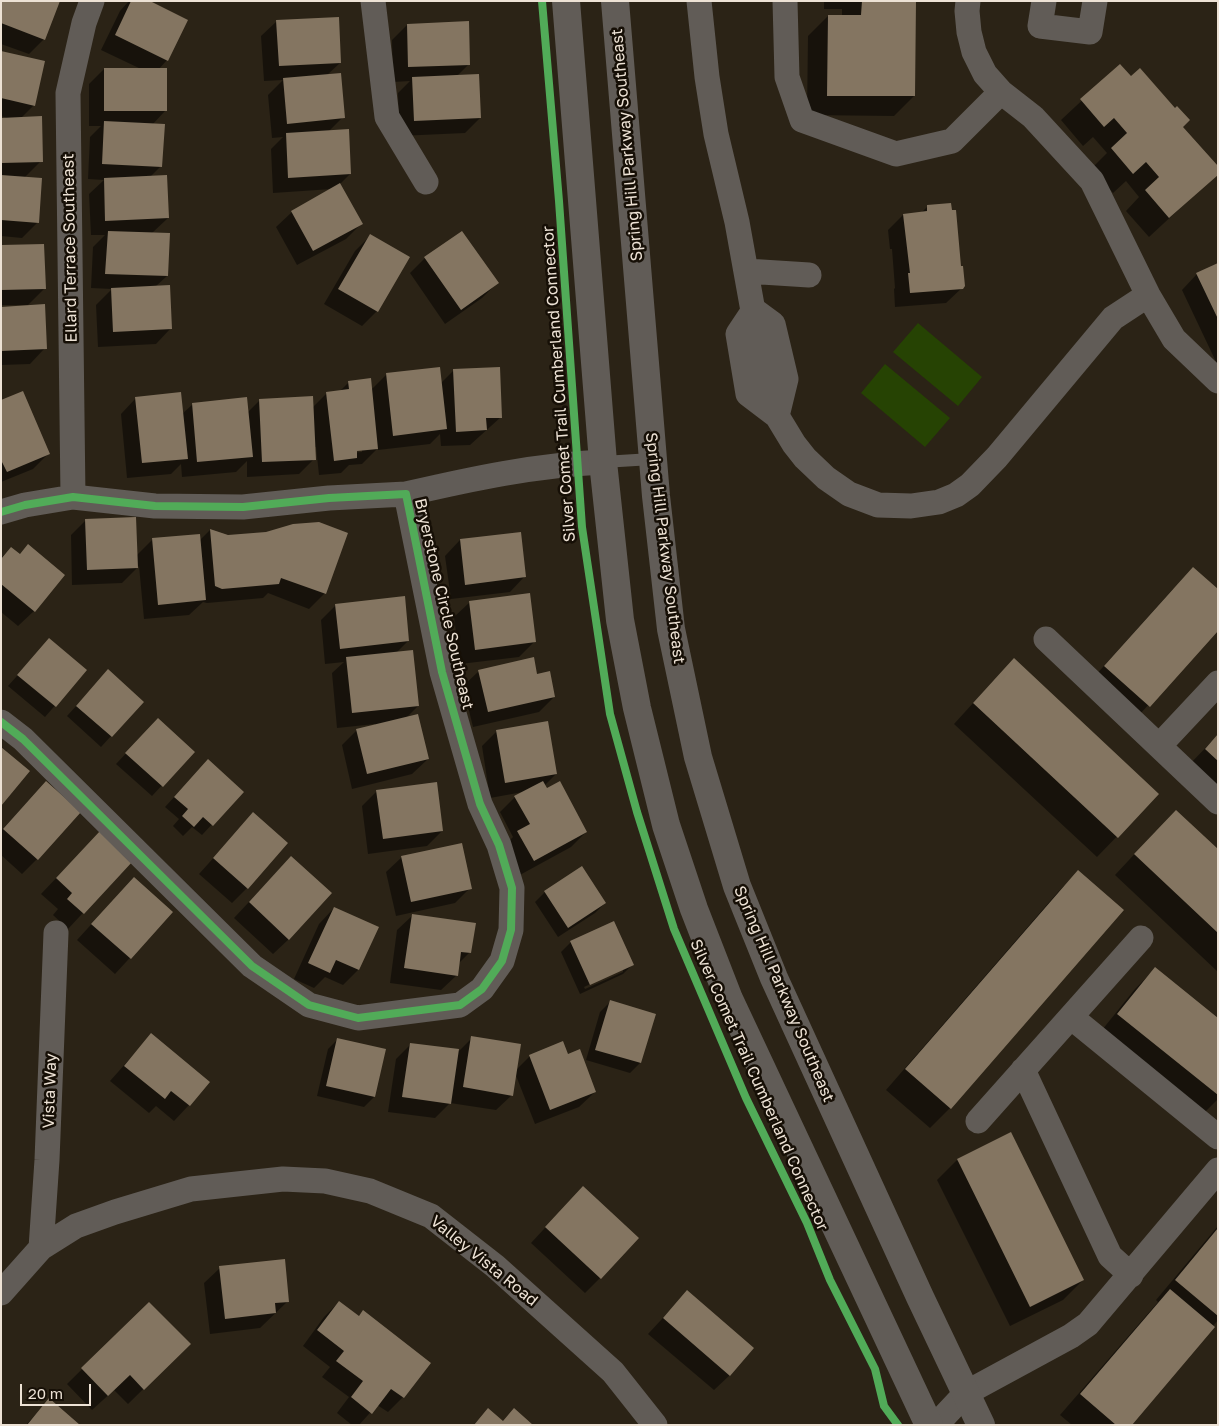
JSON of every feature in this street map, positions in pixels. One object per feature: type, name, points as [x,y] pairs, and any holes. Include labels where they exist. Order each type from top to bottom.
[{"type":"street","name":"Ellard Terrace Southeast","points":[[73,497],[68,93],[84,23],[92,1]]},
{"type":"street","points":[[373,1],[387,117],[426,182]]},
{"type":"street","points":[[566,1],[603,462],[620,620],[637,708],[666,825],[694,909],[729,999],[928,1425]]},
{"type":"street","name":"Spring Hill Parkway Southeast","points":[[615,1],[652,459],[671,630],[698,756],[737,886],[774,978],[911,1279],[981,1425]]},
{"type":"street","points":[[699,1],[706,77],[716,134],[754,310],[773,324],[786,379],[777,416]]},
{"type":"street","points":[[785,1],[787,77],[802,120],[896,154],[952,141],[1001,92]]},
{"type":"street","points":[[968,1],[969,32],[974,52],[986,74],[1001,92],[1032,118],[1092,181],[1148,294],[1174,339],[1218,381]]},
{"type":"street","points":[[1044,1],[1040,26],[1090,32],[1095,1]]},
{"type":"street","points":[[746,271],[809,275]]},
{"type":"street","points":[[754,310],[738,334],[748,394],[777,416],[805,458],[826,478],[849,494],[878,505],[911,506],[939,502],[956,495],[984,472],[1113,318],[1148,294]]},
{"type":"street","points":[[406,494],[481,476],[603,462]]},
{"type":"street","name":"Bryerstone Circle Southeast","points":[[1,512],[25,505],[73,497],[155,506],[243,507],[329,498],[406,494],[442,672],[480,804],[499,845],[512,888],[511,930],[502,961],[482,989],[460,1005],[358,1018],[309,1005],[252,966],[23,739],[1,722]]},
{"type":"street","points":[[1046,639],[1218,802]]},
{"type":"street","points":[[1159,746],[1218,683]]},
{"type":"street","name":"Vista Way","points":[[41,1248],[47,1160],[56,933]]},
{"type":"street","points":[[978,1121],[1140,938]]},
{"type":"street","points":[[1070,1017],[1218,1138]]},
{"type":"street","points":[[1023,1070],[1110,1256],[1131,1274]]},
{"type":"street","points":[[936,1425],[966,1393],[1071,1336],[1088,1324],[1218,1170]]},
{"type":"street","name":"Valley Vista Road","points":[[1,1293],[41,1248],[76,1226],[115,1212],[191,1190],[283,1179],[325,1180],[370,1191],[431,1216],[495,1266],[614,1372],[655,1425]]},
{"type":"lane","points":[[603,462],[652,459]]},
{"type":"green space","points":[[918,323],[982,377],[958,406],[893,352]]},
{"type":"green space","points":[[885,364],[950,418],[925,447],[861,393]]},
{"type":"building","points":[[1,1],[60,1],[45,40],[1,23]]},
{"type":"building","points":[[131,1],[150,1],[188,20],[168,61],[115,35]]},
{"type":"building","points":[[862,1],[916,1],[915,96],[827,96],[828,15],[861,15]]},
{"type":"building","points":[[339,17],[341,63],[279,66],[276,20]]},
{"type":"building","points":[[469,21],[470,65],[408,67],[407,24]]},
{"type":"building","points":[[1,51],[45,61],[35,106],[1,98]]},
{"type":"building","points":[[1120,64],[1131,76],[1140,68],[1175,108],[1177,106],[1190,120],[1183,127],[1218,166],[1218,175],[1169,218],[1145,190],[1159,177],[1146,162],[1133,174],[1111,148],[1127,133],[1114,118],[1104,127],[1080,99]]},
{"type":"building","points":[[104,68],[167,68],[167,111],[104,111]]},
{"type":"building","points":[[341,73],[345,118],[287,124],[283,78]]},
{"type":"building","points":[[479,74],[481,118],[414,121],[412,77]]},
{"type":"building","points":[[42,116],[43,162],[1,163],[1,118]]},
{"type":"building","points":[[104,121],[165,124],[162,167],[102,164]]},
{"type":"building","points":[[349,129],[351,174],[288,178],[286,133]]},
{"type":"building","points":[[1,175],[42,178],[39,223],[1,220]]},
{"type":"building","points":[[167,175],[169,218],[105,221],[104,178]]},
{"type":"building","points":[[340,183],[363,224],[313,251],[291,211]]},
{"type":"building","points":[[951,203],[952,210],[956,210],[961,266],[963,266],[965,286],[963,289],[910,293],[908,273],[910,273],[903,214],[927,211],[927,205]]},
{"type":"building","points":[[108,231],[170,233],[168,276],[105,274]]},
{"type":"building","points":[[462,231],[499,283],[461,310],[424,257]]},
{"type":"building","points":[[370,234],[410,257],[378,312],[338,289]]},
{"type":"building","points":[[44,244],[46,289],[1,290],[1,245]]},
{"type":"building","points":[[1218,263],[1218,319],[1196,273]]},
{"type":"building","points":[[170,285],[172,329],[113,332],[111,288]]},
{"type":"building","points":[[45,304],[47,349],[1,351],[1,307]]},
{"type":"building","points":[[440,367],[447,429],[393,436],[386,373]]},
{"type":"building","points":[[500,367],[502,418],[486,418],[487,430],[456,432],[453,369]]},
{"type":"building","points":[[371,378],[378,449],[357,451],[357,458],[334,461],[326,392],[349,389],[348,381]]},
{"type":"building","points":[[23,391],[50,454],[7,472],[1,460],[1,400]]},
{"type":"building","points":[[181,392],[188,459],[142,463],[135,397]]},
{"type":"building","points":[[313,396],[316,460],[262,462],[259,399]]},
{"type":"building","points":[[247,397],[253,457],[197,462],[192,403]]},
{"type":"building","points":[[136,517],[138,568],[87,570],[85,519]]},
{"type":"building","points":[[319,522],[348,533],[326,594],[281,578],[279,584],[222,589],[215,586],[210,529],[228,535],[266,532],[293,524]]},
{"type":"building","points":[[521,532],[526,577],[465,585],[460,539]]},
{"type":"building","points":[[200,534],[206,600],[158,605],[152,538]]},
{"type":"building","points":[[28,544],[65,575],[35,612],[1,584],[1,559],[11,547],[20,554]]},
{"type":"building","points":[[1193,567],[1218,589],[1218,631],[1150,707],[1104,666]]},
{"type":"building","points":[[530,593],[536,642],[475,650],[469,601]]},
{"type":"building","points":[[405,596],[409,641],[340,649],[335,604]]},
{"type":"building","points":[[49,638],[87,670],[56,707],[17,675]]},
{"type":"building","points":[[413,650],[419,706],[352,713],[346,657]]},
{"type":"building","points":[[534,657],[537,674],[550,671],[555,697],[488,712],[478,670]]},
{"type":"building","points":[[1014,658],[1159,794],[1118,838],[973,703]]},
{"type":"building","points":[[108,669],[144,702],[112,737],[76,706]]},
{"type":"building","points":[[418,714],[429,759],[367,774],[356,729]]},
{"type":"building","points":[[158,718],[195,752],[163,787],[125,753]]},
{"type":"building","points":[[548,721],[557,774],[505,783],[496,730]]},
{"type":"building","points":[[1218,734],[1218,761],[1205,749]]},
{"type":"building","points":[[1,747],[30,771],[1,806]]},
{"type":"building","points":[[208,759],[244,792],[213,826],[203,817],[194,827],[182,816],[188,809],[174,797]]},
{"type":"building","points":[[46,781],[81,812],[38,860],[3,829]]},
{"type":"building","points":[[543,781],[547,788],[560,781],[587,832],[534,861],[517,831],[530,824],[514,796]]},
{"type":"building","points":[[437,782],[443,831],[383,839],[376,790]]},
{"type":"building","points":[[1176,810],[1218,849],[1218,933],[1134,854]]},
{"type":"building","points":[[253,812],[288,843],[248,889],[213,858]]},
{"type":"building","points":[[100,831],[133,861],[84,914],[67,899],[72,893],[56,878]]},
{"type":"building","points":[[462,843],[472,889],[411,902],[401,856]]},
{"type":"building","points":[[291,856],[332,893],[289,940],[249,902]]},
{"type":"building","points":[[582,866],[606,903],[568,928],[544,891]]},
{"type":"building","points":[[1078,870],[1124,910],[951,1109],[905,1069]]},
{"type":"building","points":[[134,877],[173,912],[131,959],[91,924]]},
{"type":"building","points":[[334,907],[379,927],[359,970],[336,960],[330,973],[308,963]]},
{"type":"building","points":[[412,914],[476,923],[471,953],[461,952],[458,976],[404,968]]},
{"type":"building","points":[[614,921],[634,965],[590,985],[570,941]]},
{"type":"building","points":[[1155,967],[1218,1018],[1218,1095],[1117,1014]]},
{"type":"building","points":[[610,1000],[656,1014],[641,1063],[595,1050]]},
{"type":"building","points":[[151,1033],[210,1082],[190,1106],[171,1091],[165,1099],[124,1066]]},
{"type":"building","points":[[471,1036],[521,1044],[513,1096],[463,1087]]},
{"type":"building","points":[[337,1038],[386,1049],[375,1097],[326,1086]]},
{"type":"building","points":[[563,1041],[568,1054],[580,1049],[596,1092],[550,1110],[529,1055]]},
{"type":"building","points":[[410,1043],[459,1049],[451,1104],[402,1097]]},
{"type":"building","points":[[1011,1132],[1084,1280],[1030,1307],[957,1159]]},
{"type":"building","points":[[583,1186],[639,1238],[601,1279],[545,1227]]},
{"type":"building","points":[[1218,1228],[1218,1316],[1175,1280]]},
{"type":"building","points":[[285,1259],[289,1302],[275,1303],[276,1313],[225,1319],[219,1266]]},
{"type":"building","points":[[1170,1289],[1215,1327],[1132,1425],[1116,1425],[1080,1394]]},
{"type":"building","points":[[687,1290],[754,1348],[730,1376],[663,1318]]},
{"type":"building","points":[[339,1301],[359,1316],[363,1310],[431,1363],[404,1398],[391,1389],[372,1414],[351,1397],[363,1381],[336,1361],[344,1351],[317,1330]]},
{"type":"building","points":[[149,1302],[191,1344],[144,1390],[130,1375],[108,1396],[81,1368]]},
{"type":"building","points":[[49,1398],[80,1425],[27,1425]]},
{"type":"building","points":[[488,1408],[503,1421],[514,1408],[533,1425],[474,1425]]},
{"type":"cycle path","name":"Silver Comet Trail Cumberland Connector","points":[[542,1],[559,201],[582,527],[610,714],[637,812],[674,929],[746,1098],[807,1223],[830,1280],[875,1369],[884,1406],[898,1425]]},
{"type":"cycle path","points":[[1,512],[25,505],[73,497],[155,506],[243,507],[329,498],[406,494],[442,672],[480,804],[499,845],[512,888],[511,930],[502,961],[482,989],[460,1005],[358,1018],[309,1005],[252,966],[23,739],[1,722]]}]
